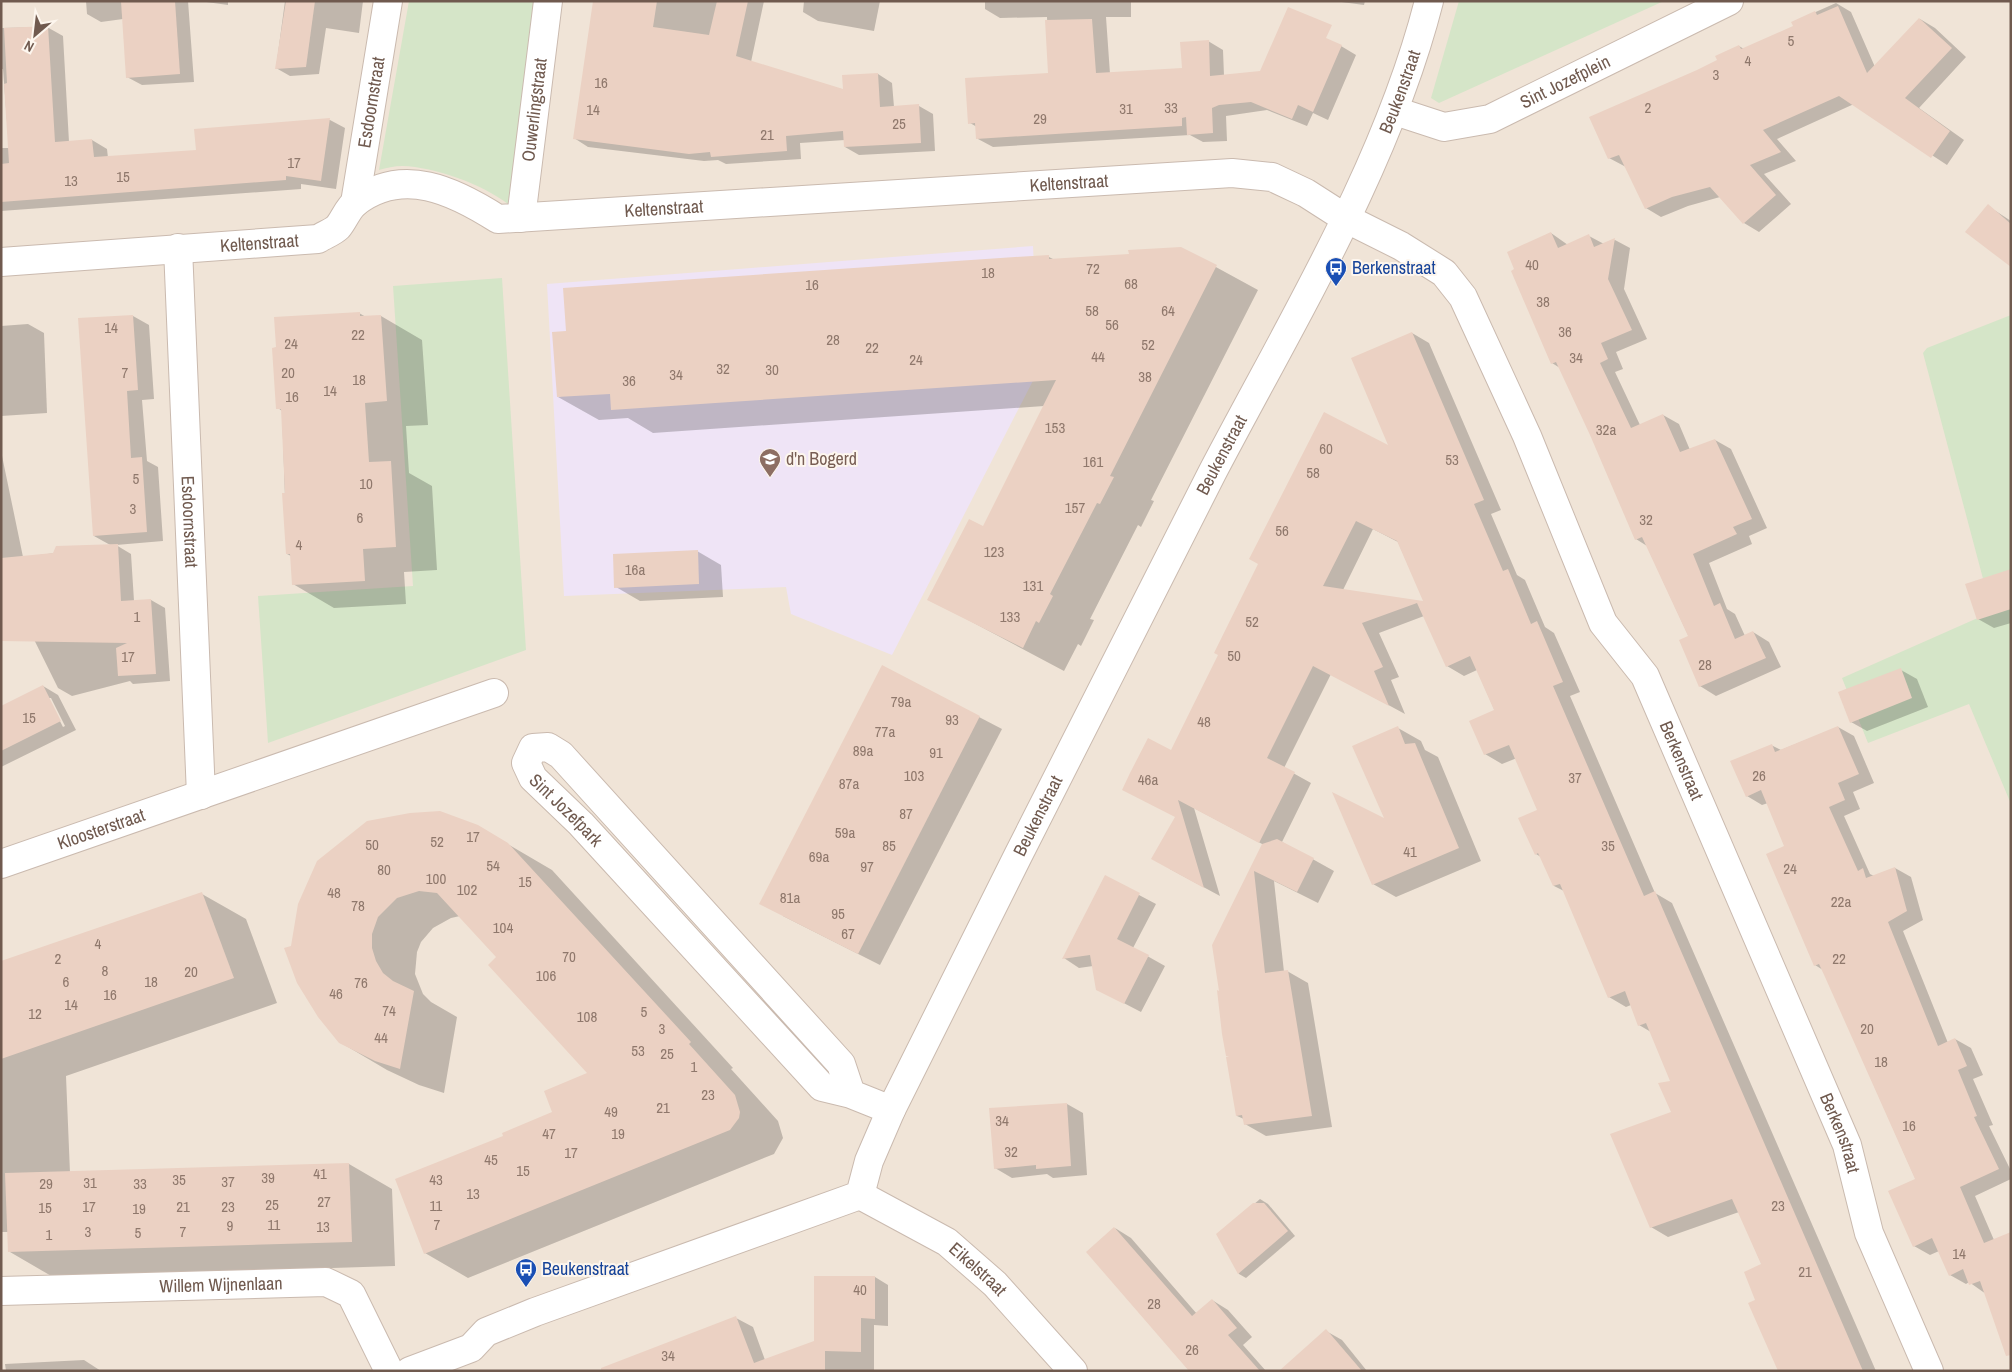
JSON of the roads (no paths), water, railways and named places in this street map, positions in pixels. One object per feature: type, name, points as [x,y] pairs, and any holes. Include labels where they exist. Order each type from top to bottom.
[{"type":"street","name":"Esdoornstraat","points":[[355,203],[388,1]]},
{"type":"street","name":"Ouwerlingstraat","points":[[521,218],[548,1]]},
{"type":"street","name":"Beukenstraat","points":[[860,1195],[869,1161],[891,1110],[1098,695],[1345,218],[1395,111],[1418,47],[1429,1]]},
{"type":"street","name":"Sint Jozefplein","points":[[1395,111],[1444,127],[1490,119],[1729,1]]},
{"type":"street","name":"Keltenstraat","points":[[1,262],[318,239],[337,228],[355,203],[388,185],[419,184],[452,193],[498,219],[1232,173],[1272,177],[1306,192],[1345,218]]},
{"type":"street","name":"Berkenstraat","points":[[1345,218],[1401,246],[1444,273],[1463,297],[1527,436],[1603,623],[1645,676],[1847,1145],[1869,1234],[1929,1371]]},
{"type":"street","name":"Esdoornstraat","points":[[178,248],[201,795]]},
{"type":"street","points":[[201,795],[494,692]]},
{"type":"street","name":"Sint Jozefpark","points":[[851,1094],[841,1064],[561,755],[548,747],[533,748],[526,763],[533,778],[581,824],[822,1087],[851,1094],[891,1110]]},
{"type":"street","name":"Kloosterstraat","points":[[1,864],[201,795]]},
{"type":"street","points":[[410,1371],[471,1348],[486,1332],[535,1312],[860,1195]]},
{"type":"street","name":"Eikelstraat","points":[[860,1195],[947,1242],[995,1284],[1073,1371]]},
{"type":"street","name":"Willem Wijnenlaan","points":[[1,1291],[326,1282],[351,1294],[389,1371]]},
{"type":"place","name":"Berkenstraat","points":[[1336,287]]},
{"type":"place","name":"d'n Bogerd","points":[[770,478]]},
{"type":"place","name":"Beukenstraat","points":[[526,1288]]}]
